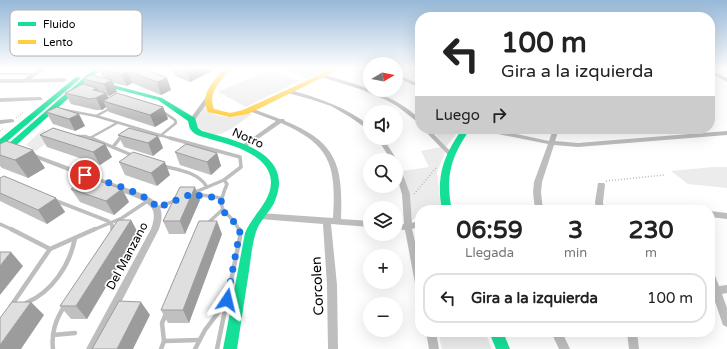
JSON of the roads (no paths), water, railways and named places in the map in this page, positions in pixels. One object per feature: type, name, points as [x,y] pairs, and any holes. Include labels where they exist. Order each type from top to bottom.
[{"type":"street","points":[[0,143],[69,85]]},
{"type":"street","points":[[0,155],[81,85]]},
{"type":"street","name":"Notro","points":[[107,85],[160,99],[192,120],[194,129],[199,133],[244,147],[266,160],[274,173],[275,190],[270,202],[251,229],[230,349]]},
{"type":"street","points":[[192,120],[208,98],[215,85]]},
{"type":"street","points":[[208,98],[208,107],[211,110],[222,114],[238,114],[251,110],[304,85]]},
{"type":"street","points":[[352,85],[384,98],[401,107],[415,118]]},
{"type":"street","points":[[290,92],[317,98],[342,109],[363,124]]},
{"type":"street","points":[[0,100],[40,99]]},
{"type":"street","points":[[251,110],[282,120],[311,135],[322,146],[332,160],[337,173],[339,186],[338,222]]},
{"type":"street","points":[[244,147],[282,120]]},
{"type":"street","points":[[0,122],[12,121]]},
{"type":"street","points":[[508,134],[552,143],[598,145],[727,133]]},
{"type":"street","points":[[431,134],[450,154]]},
{"type":"street","points":[[446,205],[443,195],[443,183],[446,163],[463,134]]},
{"type":"street","points":[[538,205],[538,182],[555,134]]},
{"type":"street","points":[[10,147],[149,200],[157,208]]},
{"type":"street","points":[[403,185],[406,194],[408,227],[415,260]]},
{"type":"street","points":[[599,205],[602,185]]},
{"type":"street","name":"Del Manzano","points":[[91,349],[155,229],[159,214],[157,208]]},
{"type":"street","points":[[715,215],[727,216]]},
{"type":"street","points":[[260,216],[363,224]]},
{"type":"street","name":"Corcolen","points":[[328,221],[332,285],[333,349]]},
{"type":"street","points":[[403,227],[408,227],[415,225]]},
{"type":"street","points":[[715,291],[727,289]]},
{"type":"street","points":[[715,295],[727,322]]},
{"type":"street","points":[[432,337],[434,349]]},
{"type":"street","points":[[498,337],[503,349]]},
{"type":"street","points":[[559,337],[565,349]]},
{"type":"street","points":[[633,337],[634,349]]},
{"type":"lane","points":[[96,116],[115,106]]},
{"type":"lane","points":[[53,109],[67,109],[96,116],[185,143],[225,152],[240,158],[241,167],[224,180],[188,195]]},
{"type":"lane","points":[[158,109],[165,112],[176,121],[174,126],[160,136]]},
{"type":"lane","points":[[90,138],[117,123]]},
{"type":"lane","points":[[113,147],[130,126]]},
{"type":"lane","points":[[71,136],[90,138],[138,158]]},
{"type":"lane","points":[[160,165],[197,176],[206,183],[207,187]]},
{"type":"lane","points":[[217,349],[240,231],[236,224],[222,210],[221,198],[227,184],[224,180]]},
{"type":"lane","points":[[194,193],[200,196],[221,198]]},
{"type":"lane","points":[[157,208],[182,197]]},
{"type":"lane","points":[[50,199],[111,223]]},
{"type":"lane","points":[[7,310],[50,250],[129,214],[149,200]]},
{"type":"lane","points":[[206,226],[222,210]]},
{"type":"lane","points":[[108,238],[113,229],[111,223]]},
{"type":"lane","points":[[0,224],[50,250]]},
{"type":"lane","points":[[11,305],[30,302],[40,296],[49,287],[72,253],[75,238]]},
{"type":"lane","points":[[53,349],[52,335],[58,317],[70,297]]},
{"type":"lane","points":[[195,349],[199,340],[227,300]]},
{"type":"lane","points":[[161,349],[164,341],[162,323],[168,309]]},
{"type":"lane","points":[[52,335],[75,333]]},
{"type":"lane","points":[[164,341],[199,340]]}]
